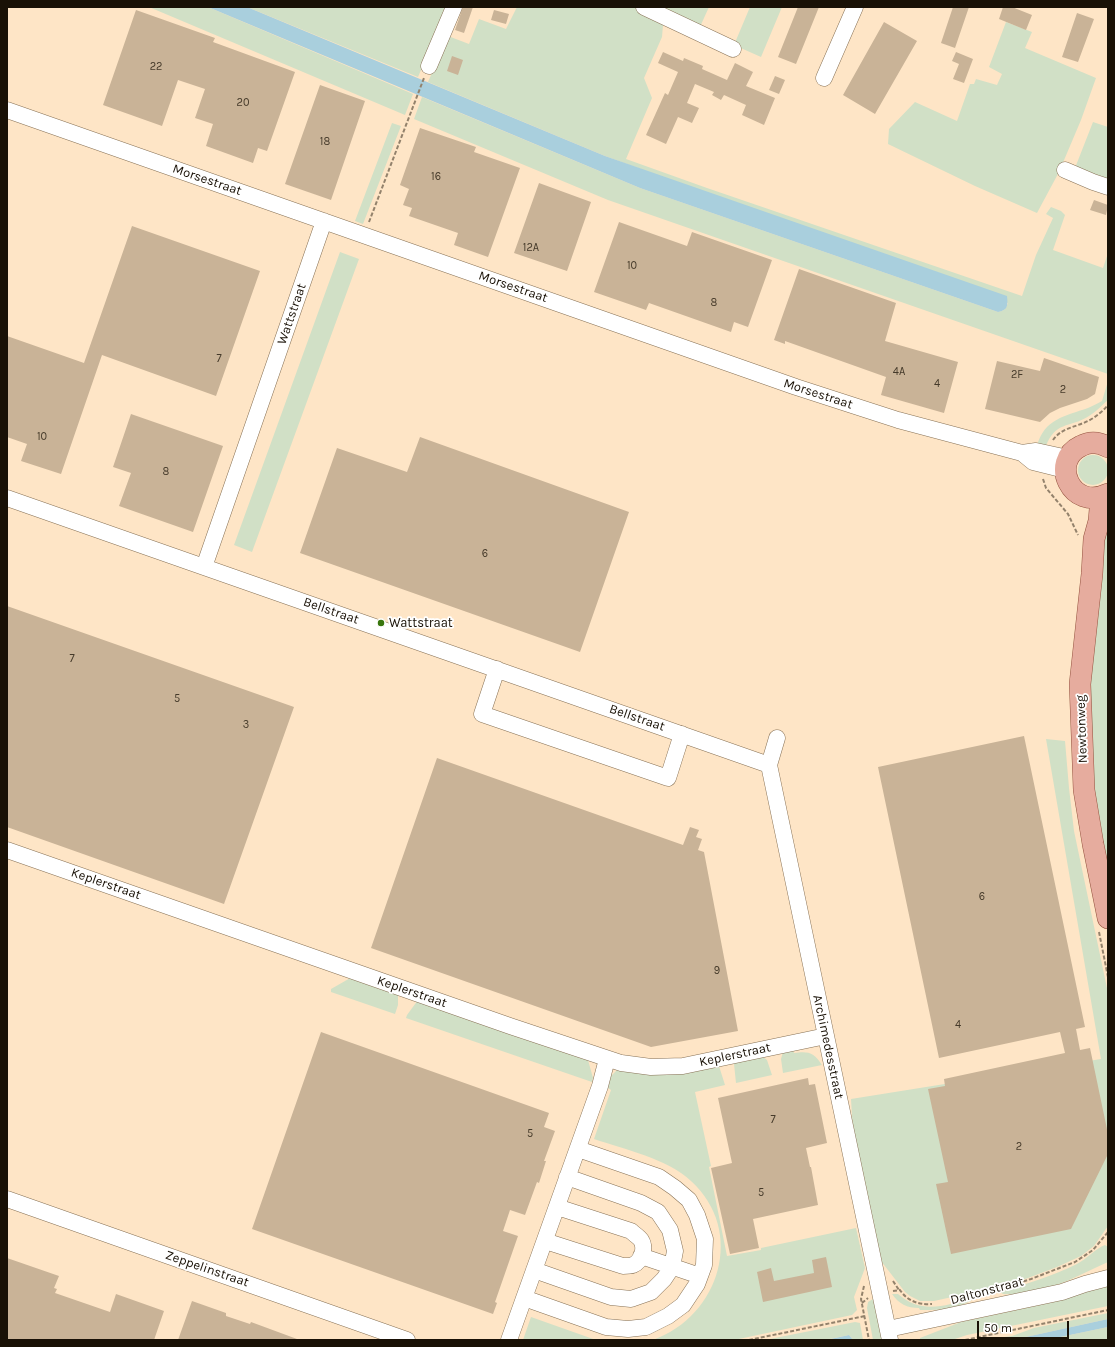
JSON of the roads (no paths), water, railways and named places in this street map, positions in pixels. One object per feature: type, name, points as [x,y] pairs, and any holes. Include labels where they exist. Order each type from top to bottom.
[{"type":"main road","points":[[1098,496],[1078,494],[1071,487],[1067,479],[1067,464],[1072,452],[1078,447],[1093,442],[1106,440]]},
{"type":"main road","name":"Newtonweg","points":[[1098,496],[1087,521],[1094,539],[1092,574],[1080,684],[1081,737],[1084,790],[1108,918]]},
{"type":"street","points":[[427,71],[454,7]]},
{"type":"street","points":[[644,7],[733,49]]},
{"type":"street","points":[[824,78],[855,7]]},
{"type":"street","name":"Morsestraat","points":[[7,110],[365,234],[796,387],[898,420],[1022,453],[1036,451],[1067,464]]},
{"type":"street","points":[[1065,170],[1108,187]]},
{"type":"street","name":"Wattstraat","points":[[204,567],[324,221]]},
{"type":"street","name":"Bellstraat","points":[[7,498],[769,765]]},
{"type":"street","points":[[497,669],[482,714],[490,717],[668,778],[682,734]]},
{"type":"street","points":[[769,765],[777,738]]},
{"type":"street","name":"Archimedesstraat","points":[[769,765],[889,1334]]},
{"type":"street","name":"Keplerstraat","points":[[7,850],[621,1063],[651,1067],[683,1066],[826,1036]]},
{"type":"street","points":[[509,1340],[600,1086],[607,1059]]},
{"type":"street","points":[[524,1298],[606,1327],[628,1329],[646,1327],[668,1316],[683,1305],[697,1284],[704,1265],[705,1239],[697,1215],[689,1200],[659,1177],[578,1149]]},
{"type":"street","points":[[534,1270],[611,1297],[631,1299],[652,1292],[664,1280],[672,1267],[675,1251],[670,1230],[658,1212],[641,1203],[567,1177]]},
{"type":"street","name":"Zeppelinstraat","points":[[7,1199],[407,1340]]},
{"type":"street","points":[[545,1241],[623,1266],[632,1266],[642,1256],[643,1246],[640,1239],[631,1231],[557,1207]]},
{"type":"street","points":[[642,1256],[700,1276]]},
{"type":"street","name":"Daltonstraat","points":[[1084,1284],[1108,1268]]},
{"type":"street","name":"Daltonstraat","points":[[889,1334],[1108,1278]]},
{"type":"water","points":[[208,7],[247,7],[605,156],[1007,296],[1007,307],[1006,309],[998,312],[640,188]]},
{"type":"water","points":[[1108,1319],[1108,1327],[1046,1340],[1012,1340]]},
{"type":"water","points":[[849,1335],[853,1340],[826,1340]]},
{"type":"place","name":"Wattstraat","points":[[381,623]]}]
